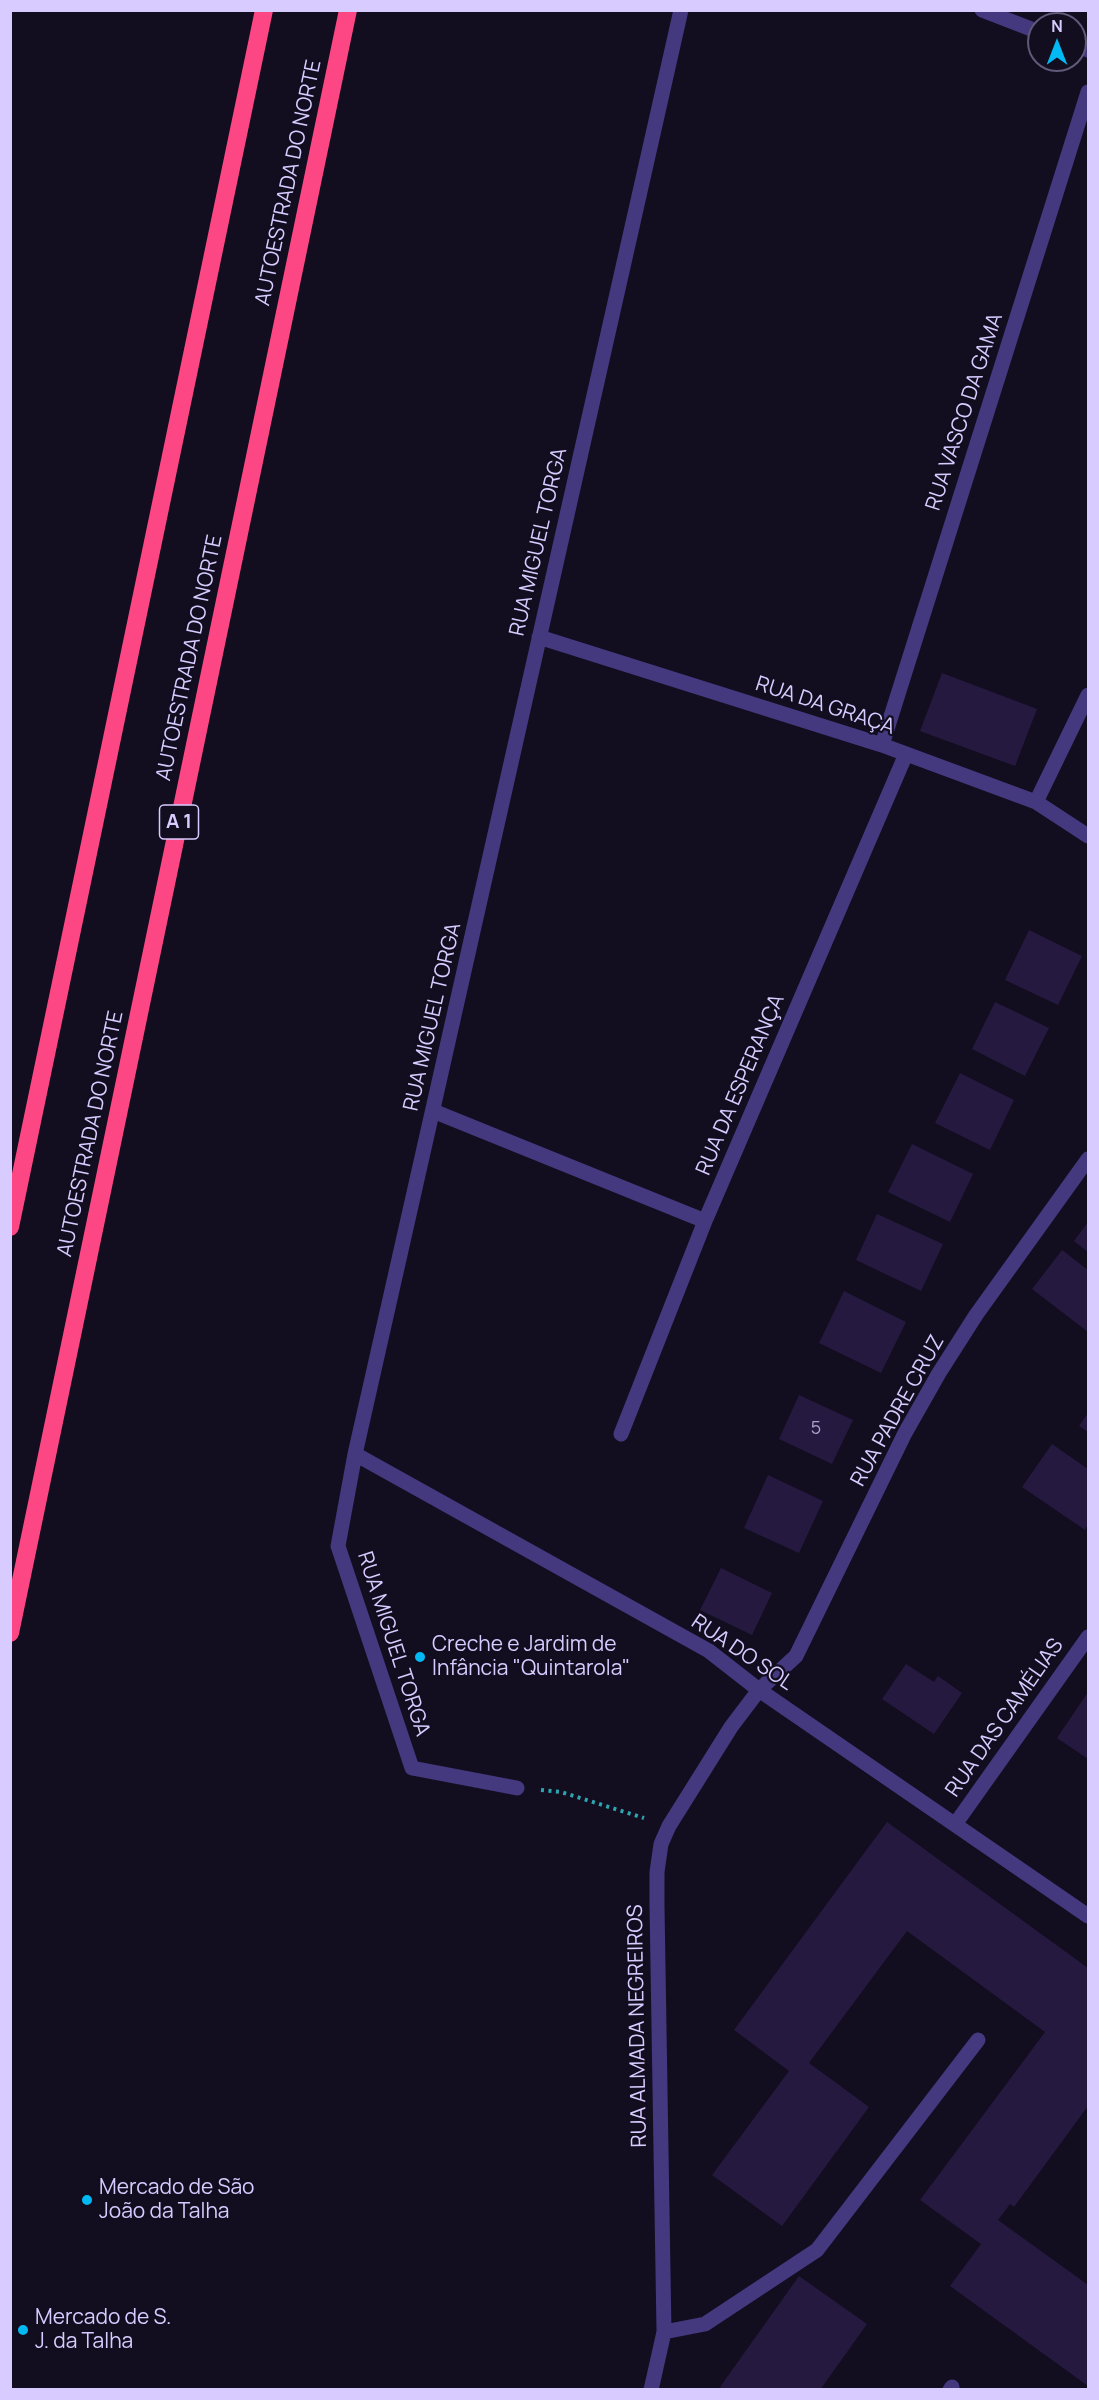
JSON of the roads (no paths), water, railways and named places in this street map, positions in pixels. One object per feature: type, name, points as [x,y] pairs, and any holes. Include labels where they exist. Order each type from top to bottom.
[{"type":"highway","points":[[10,1227],[264,10]]},
{"type":"highway","name":"AUTOESTRADA DO NORTE","points":[[10,1633],[348,10]]},
{"type":"street","name":"RUA MIGUEL TORGA","points":[[517,1788],[411,1768],[338,1546],[355,1454],[681,10]]},
{"type":"street","points":[[982,10],[1027,27]]},
{"type":"street","name":"RUA VASCO DA GAMA","points":[[882,745],[1089,92]]},
{"type":"street","name":"RUA DA GRAÇA","points":[[539,637],[882,745],[1035,802],[1089,836]]},
{"type":"street","points":[[1035,802],[1089,694]]},
{"type":"street","name":"RUA DA ESPERANÇA","points":[[621,1434],[705,1221],[906,754]]},
{"type":"street","points":[[434,1111],[705,1221]]},
{"type":"street","name":"RUA PADRE CRUZ","points":[[759,1690],[796,1656],[905,1433],[939,1372],[976,1315],[1089,1159]]},
{"type":"street","name":"RUA DO SOL","points":[[355,1454],[709,1651],[759,1690],[1089,1916]]},
{"type":"street","name":"RUA DAS CAMÉLIAS","points":[[956,1823],[1089,1637]]},
{"type":"street","name":"RUA ALMADA NEGREIROS","points":[[651,2390],[664,2332],[657,1872],[661,1844],[669,1826],[731,1727],[759,1690]]},
{"type":"street","points":[[664,2332],[705,2324],[817,2250],[978,2040]]},
{"type":"place","name":"Creche e Jardim de Infância \"Quintarola\"","points":[[420,1657]]},
{"type":"place","name":"Mercado de São João da Talha","points":[[87,2200]]},
{"type":"place","name":"Mercado de S. J. da Talha","points":[[23,2330]]}]
